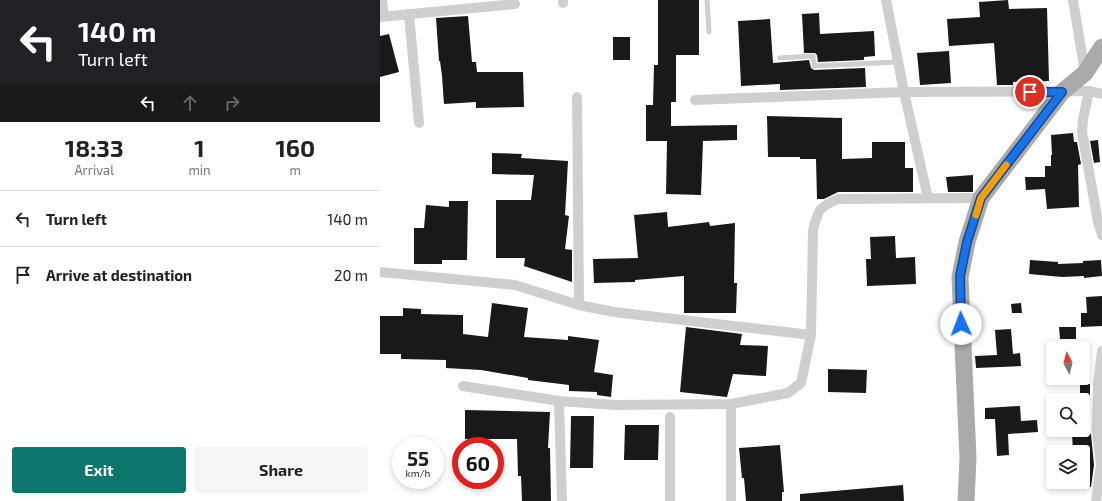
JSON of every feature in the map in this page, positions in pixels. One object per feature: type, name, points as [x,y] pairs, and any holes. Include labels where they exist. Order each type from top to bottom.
[{"type":"main road","points":[[966,501],[968,458],[960,276],[967,242],[981,198],[1062,92],[1085,73],[1102,47]]},
{"type":"street","points":[[382,0],[382,17],[515,4]]},
{"type":"street","points":[[886,0],[904,92],[928,198]]},
{"type":"street","points":[[1073,0],[1085,73]]},
{"type":"street","points":[[409,14],[419,123]]},
{"type":"street","points":[[695,100],[904,92],[1089,91],[1102,94]]},
{"type":"street","points":[[1089,91],[1082,132],[1102,235]]},
{"type":"street","points":[[577,97],[579,305]]},
{"type":"street","points":[[463,386],[559,401],[614,405],[685,406],[731,404],[788,393],[801,383],[811,335],[813,230],[817,214],[827,204],[838,199],[981,198]]},
{"type":"street","points":[[380,272],[515,285],[579,305],[614,312],[811,335]]},
{"type":"street","points":[[1096,501],[1101,465],[1098,431],[1098,384],[1102,351]]},
{"type":"street","points":[[559,401],[562,501]]},
{"type":"street","points":[[731,404],[731,501]]},
{"type":"street","points":[[670,418],[670,501]]},
{"type":"lane","points":[[707,0],[709,32]]},
{"type":"lane","points":[[780,58],[814,56],[814,66],[898,62]]},
{"type":"building","points":[[658,0],[699,0],[699,55],[676,55],[676,102],[671,102],[671,126],[737,125],[737,140],[703,141],[701,195],[666,194],[667,141],[646,141],[646,105],[653,105],[654,65],[658,65]]},
{"type":"building","points":[[1008,0],[1009,9],[1047,8],[1049,81],[1013,82],[1013,85],[997,85],[994,43],[949,46],[947,19],[980,17],[979,2]]},
{"type":"building","points":[[819,13],[820,34],[874,31],[875,56],[864,57],[864,60],[818,62],[817,55],[815,53],[804,53],[802,14]]},
{"type":"building","points":[[468,16],[472,62],[476,62],[477,72],[523,72],[524,107],[476,108],[476,102],[444,104],[436,18]]},
{"type":"building","points":[[770,19],[773,63],[809,60],[811,68],[814,70],[865,68],[866,87],[780,90],[780,84],[741,86],[738,21]]},
{"type":"building","points":[[389,34],[399,72],[380,77],[380,36]]},
{"type":"building","points":[[613,37],[630,37],[630,60],[613,60]]},
{"type":"building","points":[[949,51],[951,83],[920,85],[917,53]]},
{"type":"building","points":[[767,116],[842,118],[842,159],[872,158],[872,142],[905,142],[905,168],[913,168],[913,192],[838,192],[824,199],[817,199],[816,159],[800,159],[800,157],[768,157]]},
{"type":"building","points":[[1073,133],[1074,142],[1077,142],[1081,164],[1078,165],[1079,207],[1047,209],[1045,189],[1026,190],[1025,177],[1045,177],[1045,166],[1051,166],[1051,135]]},
{"type":"building","points":[[1098,140],[1100,162],[1094,163],[1090,141]]},
{"type":"building","points":[[492,153],[522,154],[521,158],[568,161],[565,215],[569,216],[565,249],[572,250],[572,282],[524,266],[525,258],[496,258],[496,200],[531,200],[534,175],[492,174]]},
{"type":"building","points":[[973,175],[973,192],[948,192],[946,177]]},
{"type":"building","points":[[449,201],[468,201],[467,260],[442,260],[442,264],[414,264],[414,228],[424,228],[426,205],[449,207]]},
{"type":"building","points":[[667,212],[668,227],[709,222],[710,226],[735,223],[734,283],[737,283],[736,313],[684,313],[684,276],[635,280],[635,282],[594,283],[593,259],[638,258],[634,215]]},
{"type":"building","points":[[895,236],[896,258],[915,257],[916,284],[867,286],[866,259],[871,259],[870,237]]},
{"type":"building","points":[[1030,260],[1058,262],[1058,264],[1083,263],[1083,261],[1101,260],[1102,276],[1084,278],[1084,276],[1062,277],[1029,274]]},
{"type":"building","points":[[1102,296],[1102,326],[1081,327],[1081,313],[1087,313],[1086,297]]},
{"type":"building","points":[[492,303],[528,308],[524,337],[568,340],[568,336],[599,340],[594,372],[613,375],[611,397],[597,395],[597,392],[569,391],[569,385],[528,380],[528,378],[481,370],[446,368],[446,360],[401,359],[401,354],[380,354],[380,316],[403,316],[403,308],[421,309],[421,314],[463,315],[463,334],[488,337]]},
{"type":"building","points":[[1021,303],[1022,313],[1012,313],[1011,304]]},
{"type":"building","points":[[686,327],[742,334],[740,345],[768,346],[766,376],[733,374],[727,397],[680,392]]},
{"type":"building","points":[[1059,327],[1076,327],[1076,339],[1060,339]]},
{"type":"building","points":[[1011,329],[1013,354],[1020,353],[1021,366],[976,368],[975,356],[997,355],[995,330]]},
{"type":"building","points":[[828,369],[867,370],[866,393],[828,392]]},
{"type":"building","points":[[1080,385],[1090,385],[1090,393],[1080,393]]},
{"type":"building","points":[[1020,406],[1021,421],[1037,420],[1038,432],[1008,434],[1009,455],[997,456],[995,419],[985,419],[985,408]]},
{"type":"building","points":[[465,410],[550,412],[548,448],[550,448],[551,501],[522,501],[521,476],[518,476],[517,439],[504,439],[504,437],[465,437]]},
{"type":"building","points":[[571,416],[594,416],[593,468],[570,468]]},
{"type":"building","points":[[625,425],[659,425],[658,460],[624,460]]},
{"type":"building","points":[[1091,434],[1094,465],[1091,487],[1090,445],[1073,445],[1072,437],[1090,437]]},
{"type":"building","points":[[780,445],[784,492],[782,492],[782,501],[746,501],[739,448]]},
{"type":"building","points":[[903,485],[904,501],[800,501],[800,494]]},
{"type":"slow traffic","points":[[976,215],[981,198],[1006,165]]},
{"type":"route","points":[[961,324],[960,276],[967,242],[981,198],[1062,92],[1030,92]]}]
